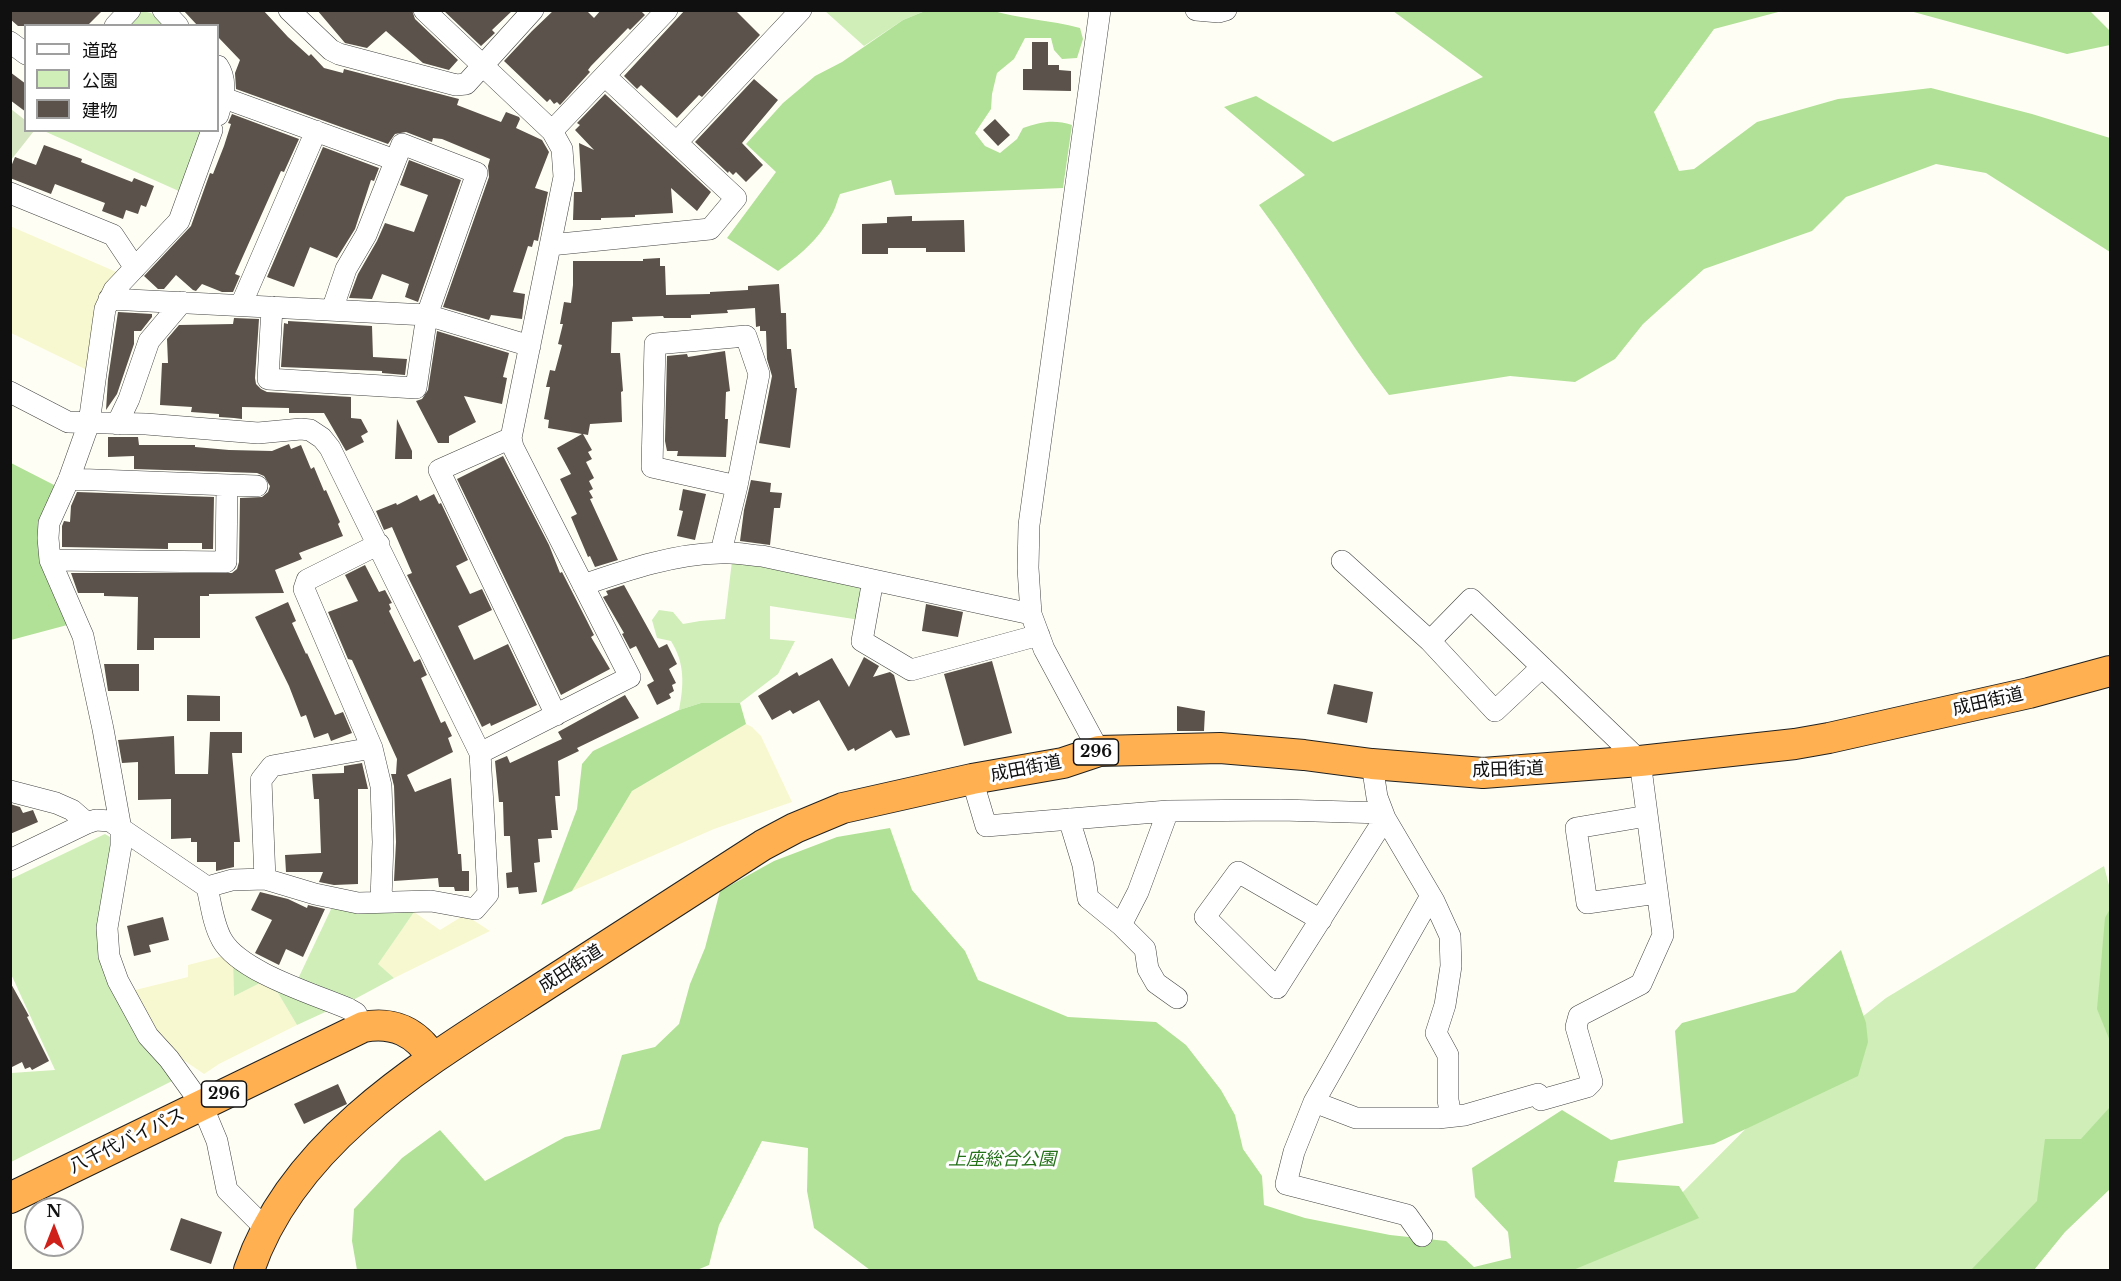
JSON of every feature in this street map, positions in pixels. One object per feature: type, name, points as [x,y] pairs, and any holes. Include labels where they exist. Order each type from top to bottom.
[{"type":"highway","name":"成田街道","points":[[249,1270],[266,1229],[299,1179],[331,1142],[369,1106],[433,1058],[763,845],[795,828],[843,808],[972,779],[1063,763],[1099,752],[1220,748],[1304,754],[1372,764],[1483,773],[1640,761],[1795,744],[1829,738],[2029,693],[2110,671]]},
{"type":"highway","name":"八千代バイパス","points":[[10,1198],[363,1027],[376,1025],[398,1029],[414,1036],[433,1058]]},
{"type":"street","points":[[117,24],[130,10]]},
{"type":"street","points":[[163,10],[176,24]]},
{"type":"street","points":[[289,10],[331,50],[339,54],[456,85],[466,84],[533,10]]},
{"type":"street","points":[[424,10],[552,131],[562,149],[564,177],[511,438],[513,447],[630,677],[480,753]]},
{"type":"street","points":[[552,131],[667,10]]},
{"type":"street","points":[[677,142],[801,10]]},
{"type":"street","points":[[1099,752],[1044,649],[1031,614],[1028,568],[1029,525],[1100,10]]},
{"type":"street","points":[[1196,10],[1219,12],[1226,10]]},
{"type":"street","points":[[10,42],[24,52]]},
{"type":"street","points":[[219,68],[224,77],[221,106],[316,132],[395,160]]},
{"type":"street","points":[[550,245],[710,229],[736,198],[605,76]]},
{"type":"street","points":[[211,132],[179,221],[114,290],[105,309],[89,423],[69,479],[49,523],[50,560],[83,636],[121,829],[122,846],[107,928],[109,956],[118,981],[148,1036],[169,1059],[202,1105],[217,1141],[227,1190],[266,1229]]},
{"type":"street","points":[[241,306],[316,132]]},
{"type":"street","points":[[272,307],[268,379],[417,388],[427,315],[477,173],[402,144],[366,235],[346,269],[332,310]]},
{"type":"street","points":[[10,193],[113,235],[135,268]]},
{"type":"street","points":[[109,299],[427,315],[530,346]]},
{"type":"street","points":[[117,424],[129,399],[149,341],[182,302]]},
{"type":"street","points":[[721,552],[737,486],[759,374],[746,336],[655,344],[652,467],[737,486]]},
{"type":"street","points":[[10,392],[68,422],[146,424],[258,433],[301,429],[310,430],[322,438],[330,448],[379,544],[480,753],[488,894],[475,909],[432,901],[358,903],[315,894],[265,879],[232,880],[207,887]]},
{"type":"street","points":[[511,438],[439,470],[556,715]]},
{"type":"street","points":[[69,479],[257,486]]},
{"type":"street","points":[[50,560],[226,562],[227,485]]},
{"type":"street","points":[[379,544],[307,580],[304,589],[372,748],[381,786],[383,842],[381,901]]},
{"type":"street","points":[[583,585],[674,558],[721,552],[762,556],[1031,614]]},
{"type":"street","points":[[1342,561],[1430,641],[1495,711],[1542,667]]},
{"type":"street","points":[[873,580],[862,641],[911,670],[1039,635]]},
{"type":"street","points":[[1314,1102],[1356,1118],[1451,1116],[1465,1115],[1538,1094],[1541,1100],[1587,1087],[1592,1082],[1576,1027],[1578,1016],[1641,984],[1663,935],[1640,761],[1471,599],[1430,641]]},
{"type":"street","points":[[265,879],[261,780],[272,766],[372,748]]},
{"type":"street","points":[[1372,764],[1377,797],[1384,815],[1431,896],[1450,936],[1451,966],[1436,1033],[1448,1055],[1448,1100],[1451,1116]]},
{"type":"street","points":[[972,779],[986,826],[1168,811],[1281,810],[1384,815]]},
{"type":"street","points":[[10,791],[56,803],[72,810],[87,823]]},
{"type":"street","points":[[1121,925],[1138,892],[1168,811]]},
{"type":"street","points":[[1321,920],[1238,872],[1205,917],[1277,988],[1321,920],[1384,815]]},
{"type":"street","points":[[1647,816],[1576,828],[1587,903],[1657,893]]},
{"type":"street","points":[[10,860],[87,823],[102,819],[110,821],[207,887],[216,925],[222,940],[233,955],[269,976],[349,1009],[356,1013],[363,1027]]},
{"type":"street","points":[[1069,819],[1083,865],[1088,898],[1121,925],[1145,949],[1148,969],[1156,983],[1176,998]]},
{"type":"street","points":[[1422,1236],[1407,1215],[1286,1184],[1294,1152],[1314,1102],[1431,896]]},
{"type":"green space","points":[[990,10],[1080,28],[1083,39],[1077,58],[1062,59],[1054,50],[1051,38],[1025,38],[1014,59],[997,73],[991,109],[975,133],[985,146],[1000,153],[1017,139],[1023,128],[1047,122],[1072,125],[1063,188],[895,195],[891,180],[840,194],[821,232],[801,253],[778,271],[727,238],[776,172],[746,144],[783,103],[815,76],[842,62],[903,20],[925,11]]},
{"type":"green space","points":[[142,11],[151,13],[163,24],[130,24]]},
{"type":"green space","points":[[825,11],[925,11],[903,20],[864,46]]},
{"type":"green space","points":[[1393,11],[1782,11],[1714,29],[1654,112],[1679,171],[1694,169],[1757,122],[1838,99],[1931,88],[2032,114],[2110,138],[2110,252],[1986,173],[1936,164],[1846,197],[1812,231],[1704,269],[1643,324],[1615,359],[1575,382],[1510,376],[1389,395],[1355,349],[1259,205],[1305,175],[1224,107],[1256,96],[1333,142],[1483,77]]},
{"type":"green space","points":[[1910,11],[2090,11],[2110,31],[2110,45],[2067,54]]},
{"type":"green space","points":[[11,109],[24,119],[24,132],[33,132],[11,160]]},
{"type":"green space","points":[[46,132],[203,132],[181,192]]},
{"type":"green space","points":[[10,226],[121,274],[91,372],[11,333]]},
{"type":"green space","points":[[11,463],[56,486],[43,523],[71,624],[11,640]]},
{"type":"green space","points":[[732,561],[865,587],[860,620],[770,606],[770,639],[795,641],[778,674],[740,703],[701,703],[679,710],[682,683],[679,658],[671,641],[657,638],[652,620],[659,610],[673,612],[683,624],[725,619]]},
{"type":"green space","points":[[701,703],[740,703],[746,724],[632,791],[572,891],[541,905],[577,809],[582,764],[593,751],[679,710]]},
{"type":"green space","points":[[746,724],[761,736],[792,802],[714,829],[572,891],[632,791]]},
{"type":"green space","name":"上座総合公園","points":[[890,828],[912,890],[965,951],[978,980],[1068,1017],[1156,1022],[1186,1045],[1221,1090],[1235,1115],[1243,1149],[1262,1176],[1264,1205],[1305,1218],[1390,1235],[1446,1241],[1474,1267],[1511,1258],[1508,1232],[1475,1197],[1472,1168],[1562,1110],[1611,1140],[1683,1123],[1675,1031],[1682,1023],[1795,992],[1841,950],[1866,1023],[1868,1042],[1858,1076],[1714,1144],[1618,1161],[1614,1182],[1679,1186],[1699,1218],[1573,1270],[870,1270],[814,1228],[807,1191],[808,1148],[762,1141],[719,1225],[709,1265],[697,1270],[357,1270],[352,1241],[354,1209],[402,1158],[440,1130],[485,1181],[565,1137],[600,1129],[622,1055],[655,1047],[679,1024],[690,984],[705,948],[720,891],[774,861],[837,837]]},
{"type":"green space","points":[[105,834],[118,842],[103,944],[178,1078],[11,1162],[11,1073],[55,1070],[11,974],[11,879]]},
{"type":"green space","points":[[2104,866],[2110,889],[2110,1162],[2007,1270],[1514,1270],[1653,1222],[1837,1037],[1886,998]]},
{"type":"green space","points":[[333,905],[414,912],[378,964],[394,978],[353,1000],[297,981]]},
{"type":"green space","points":[[2110,909],[2110,1041],[2097,1009],[2105,918]]},
{"type":"green space","points":[[414,912],[440,930],[461,917],[473,920],[490,931],[394,978],[377,964]]},
{"type":"green space","points":[[223,956],[233,963],[234,995],[260,983],[278,993],[297,1025],[219,1064],[204,1074],[164,1047],[131,991],[188,977],[188,965]]},
{"type":"green space","points":[[233,963],[334,1008],[297,1025],[278,993],[260,983],[234,996]]},
{"type":"green space","points":[[2110,1107],[2110,1189],[2065,1232],[2034,1270],[1971,1270],[2037,1201],[2045,1139],[2081,1139]]},
{"type":"building","points":[[10,10],[103,10],[89,24],[24,24],[24,26],[18,26],[10,19]]},
{"type":"building","points":[[183,10],[263,10],[288,37],[309,56],[311,54],[324,68],[343,73],[344,69],[459,99],[457,105],[501,122],[506,112],[519,117],[516,128],[542,140],[549,152],[535,188],[548,192],[538,241],[534,240],[532,247],[528,246],[513,292],[525,294],[522,319],[491,315],[489,320],[443,307],[489,177],[490,159],[442,139],[433,138],[432,142],[406,132],[395,134],[388,144],[236,89],[235,73],[240,60],[219,38],[219,24],[196,24]]},
{"type":"building","points":[[317,10],[412,10],[415,19],[458,60],[449,70],[423,63],[386,31],[367,48],[345,43]]},
{"type":"building","points":[[443,10],[513,10],[492,30],[495,33],[481,46]]},
{"type":"building","points":[[554,10],[586,10],[594,18],[601,10],[640,10],[645,15],[630,30],[628,28],[591,66],[588,70],[590,72],[560,105],[557,102],[554,104],[550,99],[547,102],[504,61]]},
{"type":"building","points":[[685,10],[735,10],[760,35],[702,97],[699,95],[677,118],[641,85],[637,89],[624,76]]},
{"type":"building","points":[[1032,42],[1048,42],[1048,65],[1059,65],[1059,70],[1071,71],[1071,91],[1023,90],[1023,69],[1032,69]]},
{"type":"building","points":[[10,72],[24,82],[24,110],[10,100]]},
{"type":"building","points":[[754,79],[778,100],[742,143],[763,165],[746,182],[736,172],[733,175],[729,171],[728,173],[695,142]]},
{"type":"building","points":[[605,94],[711,192],[697,211],[671,188],[673,213],[601,218],[601,220],[573,220],[574,192],[582,192],[579,143],[594,150],[575,130],[580,125],[577,123]]},
{"type":"building","points":[[232,114],[299,139],[284,172],[281,171],[235,274],[240,276],[233,292],[222,292],[202,284],[196,291],[176,275],[164,289],[158,289],[144,276],[191,226],[210,173],[213,174],[224,146]]},
{"type":"building","points":[[995,119],[1010,135],[998,146],[983,130]]},
{"type":"building","points":[[44,145],[82,159],[81,162],[132,182],[134,178],[154,186],[146,207],[141,205],[138,214],[126,210],[123,219],[102,211],[105,203],[55,184],[51,194],[10,178],[10,169],[15,157],[36,165]]},
{"type":"building","points":[[323,147],[379,168],[374,181],[371,180],[355,229],[337,258],[310,247],[294,287],[267,277]]},
{"type":"building","points":[[409,160],[461,180],[418,302],[405,297],[409,284],[382,274],[372,299],[349,298],[358,274],[385,223],[414,232],[428,195],[400,185]]},
{"type":"building","points":[[912,216],[912,221],[964,220],[965,252],[926,252],[926,248],[888,248],[888,254],[862,254],[862,224],[887,223],[887,217]]},
{"type":"building","points":[[660,258],[660,266],[665,266],[666,295],[710,294],[710,292],[748,290],[748,286],[779,284],[781,313],[786,313],[787,349],[791,349],[795,388],[797,388],[790,448],[759,443],[772,376],[767,359],[766,331],[760,331],[760,326],[756,327],[755,308],[727,310],[728,313],[691,315],[691,318],[632,317],[633,321],[612,322],[611,353],[620,353],[623,391],[621,392],[622,422],[590,424],[588,435],[583,434],[592,450],[588,452],[592,459],[586,462],[594,478],[589,481],[593,489],[589,491],[593,498],[590,499],[618,560],[595,567],[590,556],[588,557],[571,517],[577,514],[560,479],[571,474],[557,448],[582,434],[548,428],[549,420],[544,419],[550,387],[546,387],[550,370],[555,371],[562,345],[558,344],[563,324],[560,324],[564,302],[571,303],[573,261],[643,261],[643,259]]},
{"type":"building","points":[[118,312],[152,314],[152,317],[141,331],[134,331],[134,344],[117,394],[106,410],[108,379]]},
{"type":"building","points":[[234,318],[259,319],[255,378],[256,384],[261,389],[267,392],[351,397],[351,418],[361,419],[368,432],[361,436],[364,442],[346,451],[324,413],[289,413],[289,408],[242,407],[242,419],[219,417],[219,414],[191,412],[192,407],[160,405],[162,363],[168,363],[167,339],[179,325],[233,324]]},
{"type":"building","points":[[288,321],[372,326],[373,357],[407,359],[405,375],[382,373],[382,371],[281,367],[284,323],[288,324]]},
{"type":"building","points":[[437,331],[509,353],[503,377],[507,378],[502,404],[464,396],[476,422],[449,436],[449,443],[438,443],[416,401],[422,399],[428,390]]},
{"type":"building","points":[[725,351],[730,391],[726,392],[725,419],[728,419],[726,457],[677,456],[678,451],[667,451],[665,441],[667,356],[687,354],[688,357]]},
{"type":"building","points":[[397,419],[412,451],[412,459],[395,459]]},
{"type":"building","points":[[108,437],[138,437],[139,445],[195,445],[195,447],[229,450],[272,451],[289,444],[291,449],[301,445],[311,469],[314,467],[324,491],[326,490],[340,522],[338,524],[343,536],[299,553],[302,559],[275,570],[284,593],[200,596],[200,638],[154,638],[154,650],[137,650],[138,597],[78,593],[71,573],[232,573],[237,569],[239,562],[240,498],[262,497],[268,492],[270,486],[264,476],[257,473],[134,469],[134,456],[108,457]]},
{"type":"building","points":[[503,456],[549,545],[560,573],[562,572],[594,635],[591,637],[610,669],[561,695],[457,479]]},
{"type":"building","points":[[751,480],[771,483],[770,492],[782,493],[780,508],[774,508],[770,545],[740,541]]},
{"type":"building","points":[[683,489],[706,494],[695,540],[677,536],[683,511],[679,510]]},
{"type":"building","points":[[77,492],[214,497],[213,549],[202,549],[202,543],[168,543],[168,549],[62,547],[62,526],[64,521],[70,522],[71,506]]},
{"type":"building","points":[[434,494],[439,504],[441,503],[468,560],[456,566],[470,594],[482,589],[492,610],[458,626],[474,660],[508,644],[537,705],[491,726],[490,723],[482,727],[407,575],[412,573],[392,527],[384,530],[376,511],[396,503],[397,505],[417,495],[420,501]]},
{"type":"building","points":[[365,565],[379,592],[385,590],[392,603],[389,604],[391,609],[389,611],[414,662],[420,659],[427,675],[421,678],[441,723],[445,721],[452,736],[448,738],[453,752],[407,775],[415,792],[451,778],[458,854],[461,854],[462,871],[469,871],[469,891],[455,891],[454,887],[439,887],[438,878],[394,881],[396,842],[394,786],[391,774],[396,774],[397,759],[352,660],[348,659],[328,612],[358,601],[345,575]]},
{"type":"building","points":[[624,585],[659,648],[667,644],[677,664],[669,669],[676,683],[672,685],[674,691],[669,694],[671,698],[657,705],[647,685],[654,681],[636,646],[630,649],[622,634],[624,633],[603,597],[608,595],[606,591]]},
{"type":"building","points":[[288,602],[296,621],[292,623],[335,715],[343,712],[352,733],[331,741],[328,733],[314,738],[306,715],[301,717],[289,686],[255,617]]},
{"type":"building","points":[[926,604],[963,612],[958,637],[922,631]]},
{"type":"building","points":[[864,657],[879,666],[873,677],[890,672],[894,675],[910,735],[896,738],[891,730],[855,751],[854,748],[848,751],[819,700],[793,714],[790,710],[772,720],[758,696],[797,672],[799,676],[832,658],[849,687]]},
{"type":"building","points":[[992,661],[1012,733],[964,746],[944,674]]},
{"type":"building","points":[[104,664],[139,664],[139,691],[108,691]]},
{"type":"building","points":[[1334,684],[1373,692],[1367,723],[1327,714]]},
{"type":"building","points":[[187,695],[220,696],[220,721],[187,721]]},
{"type":"building","points":[[625,695],[639,718],[577,748],[579,751],[558,761],[560,796],[555,796],[558,830],[551,830],[552,838],[538,839],[540,862],[534,863],[537,892],[519,894],[518,887],[507,888],[506,873],[512,872],[510,836],[504,836],[503,802],[499,802],[495,761],[507,756],[510,763],[562,739],[558,732]]},
{"type":"building","points":[[1177,706],[1205,711],[1204,731],[1177,731]]},
{"type":"building","points":[[210,732],[242,732],[242,753],[232,753],[240,842],[234,842],[234,867],[216,871],[216,862],[197,862],[197,842],[191,842],[191,838],[171,839],[171,799],[138,800],[138,762],[122,763],[118,740],[174,736],[175,774],[208,774]]},
{"type":"building","points":[[362,763],[368,789],[358,789],[358,884],[334,885],[319,882],[323,872],[286,872],[285,855],[321,853],[319,799],[314,799],[312,774],[344,773],[344,766]]},
{"type":"building","points":[[10,804],[20,807],[23,813],[33,810],[38,822],[10,834]]},
{"type":"building","points":[[260,892],[288,899],[307,908],[308,905],[325,909],[303,957],[286,949],[279,965],[255,953],[272,920],[251,910]]},
{"type":"building","points":[[163,917],[169,940],[149,945],[151,952],[134,956],[127,926]]},
{"type":"building","points":[[10,982],[29,1016],[27,1017],[49,1061],[32,1070],[30,1067],[25,1069],[22,1062],[10,1068]]},
{"type":"building","points":[[338,1084],[347,1104],[304,1124],[294,1104]]},
{"type":"building","points":[[181,1218],[222,1232],[211,1264],[170,1250]]}]
